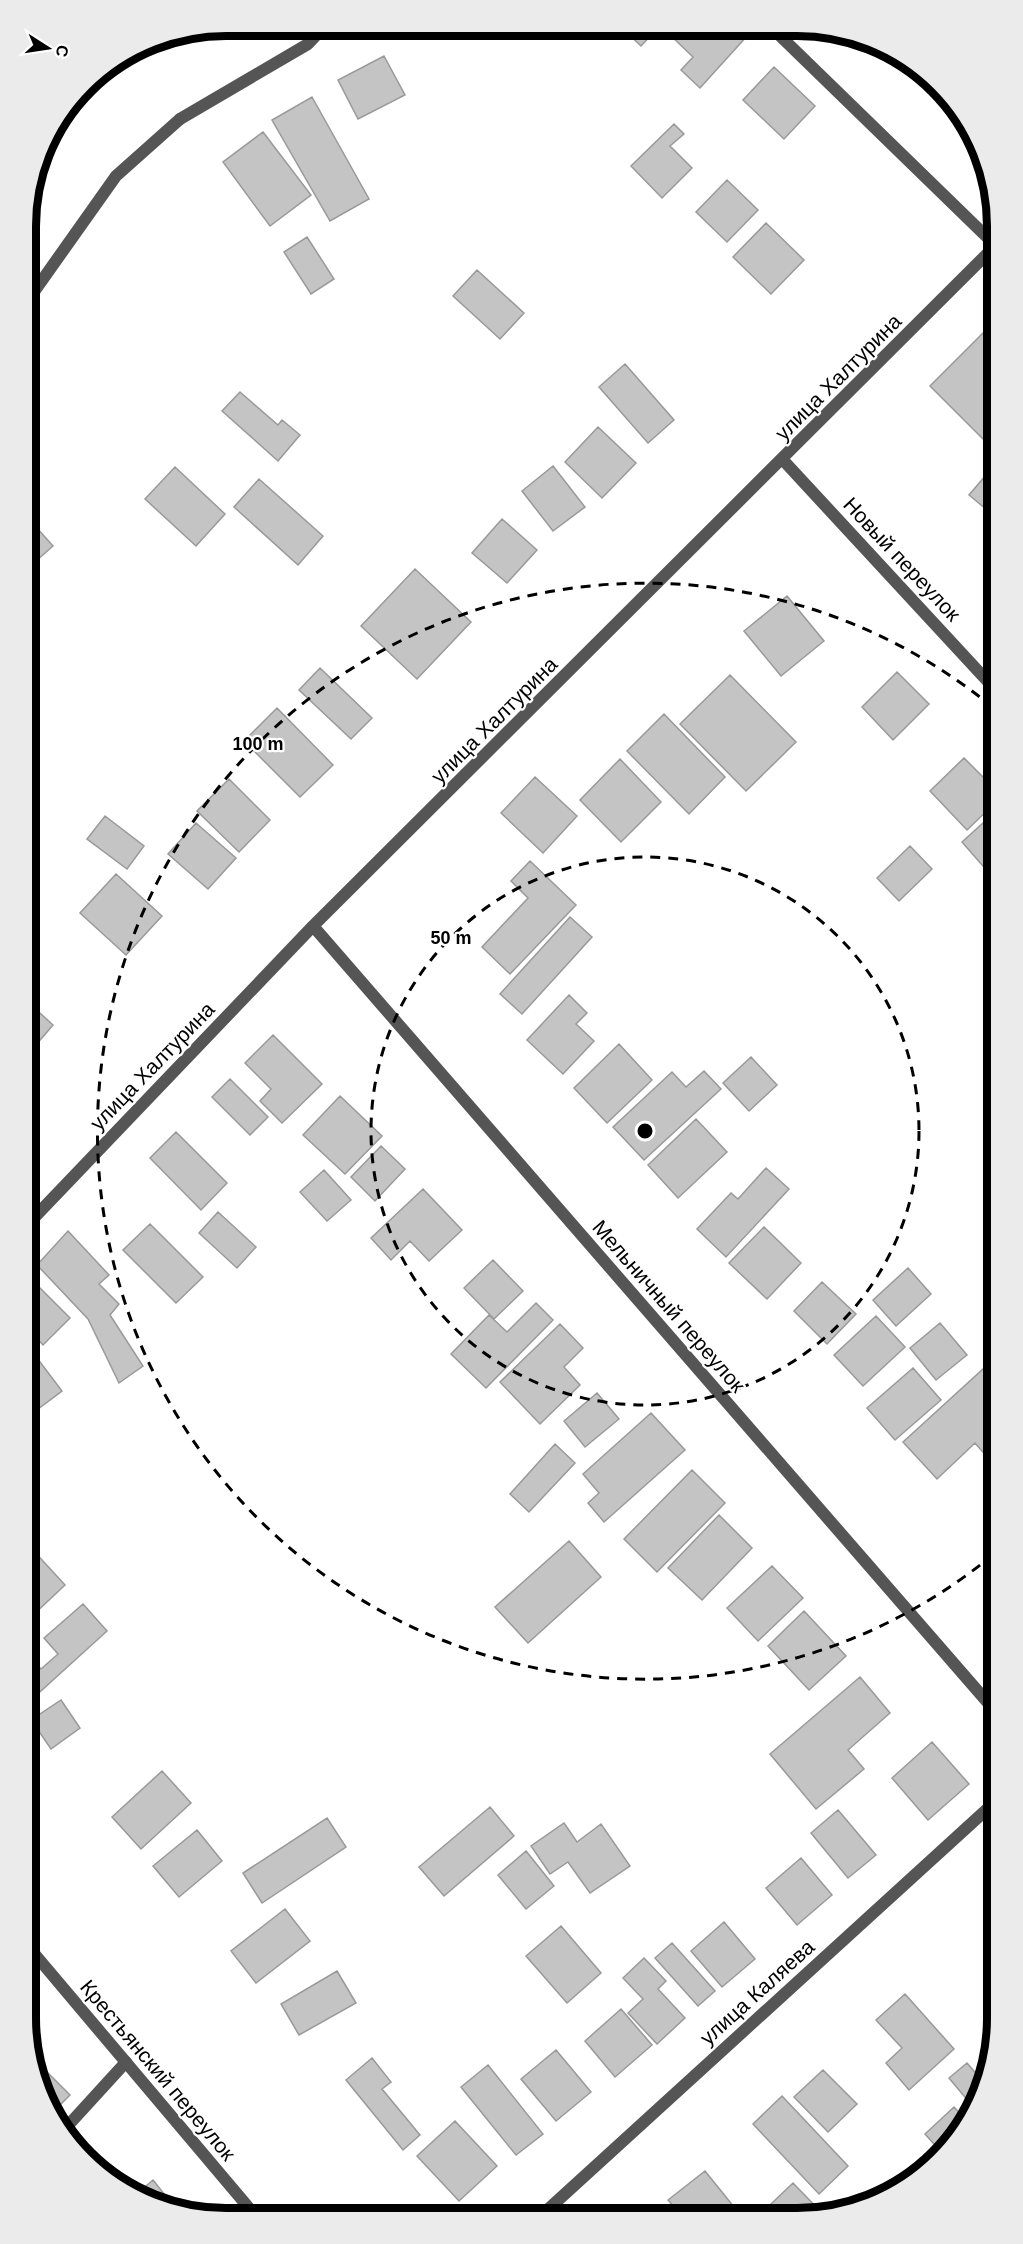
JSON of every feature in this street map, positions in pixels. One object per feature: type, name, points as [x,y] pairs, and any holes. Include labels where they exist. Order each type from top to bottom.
[{"type":"street","points":[[36,289],[116,176],[180,119],[308,44],[316,36]]},
{"type":"street","points":[[780,36],[987,237]]},
{"type":"street","name":"улица Халтурина","points":[[36,1217],[313,926],[987,254]]},
{"type":"street","name":"Новый переулок","points":[[783,459],[987,681]]},
{"type":"street","name":"Мельничный переулок","points":[[313,926],[987,1702]]},
{"type":"street","name":"улица Каляева","points":[[549,2208],[987,1808]]},
{"type":"street","name":"Крестьянский переулок","points":[[36,1956],[249,2208]]},
{"type":"street","points":[[69,2125],[126,2062]]},
{"type":"building","points":[[630,36],[650,36],[641,46]]},
{"type":"building","points":[[671,36],[747,36],[700,88],[681,70],[693,57]]},
{"type":"building","points":[[384,56],[405,95],[358,119],[338,80]]},
{"type":"building","points":[[774,67],[815,106],[784,139],[743,100]]},
{"type":"building","points":[[312,97],[369,199],[330,221],[272,120]]},
{"type":"building","points":[[674,124],[684,134],[670,146],[692,168],[662,198],[631,166]]},
{"type":"building","points":[[263,132],[311,195],[270,226],[223,162]]},
{"type":"building","points":[[727,180],[758,210],[727,242],[696,212]]},
{"type":"building","points":[[766,223],[804,260],[771,294],[733,257]]},
{"type":"building","points":[[307,237],[334,279],[311,294],[284,252]]},
{"type":"building","points":[[477,270],[524,313],[500,339],[453,296]]},
{"type":"building","points":[[985,331],[987,333],[987,437],[984,440],[930,386]]},
{"type":"building","points":[[625,364],[674,420],[648,443],[599,387]]},
{"type":"building","points":[[240,392],[278,425],[282,420],[300,435],[278,461],[222,411]]},
{"type":"building","points":[[598,427],[636,463],[602,498],[565,462]]},
{"type":"building","points":[[553,466],[585,507],[553,531],[522,491]]},
{"type":"building","points":[[175,467],[225,514],[196,546],[145,499]]},
{"type":"building","points":[[987,474],[987,510],[969,495]]},
{"type":"building","points":[[259,479],[323,536],[298,565],[234,507]]},
{"type":"building","points":[[502,519],[537,550],[507,583],[472,553]]},
{"type":"building","points":[[36,527],[53,546],[36,561]]},
{"type":"building","points":[[415,569],[471,622],[417,679],[361,626]]},
{"type":"building","points":[[787,596],[824,641],[781,676],[744,631]]},
{"type":"building","points":[[320,668],[372,718],[351,739],[299,690]]},
{"type":"building","points":[[897,672],[929,704],[893,740],[862,707]]},
{"type":"building","points":[[730,675],[796,742],[746,791],[680,724]]},
{"type":"building","points":[[277,708],[333,765],[300,797],[244,741]]},
{"type":"building","points":[[664,714],[725,777],[689,814],[627,751]]},
{"type":"building","points":[[964,758],[987,781],[987,811],[967,830],[930,791]]},
{"type":"building","points":[[620,759],[661,802],[621,842],[580,800]]},
{"type":"building","points":[[535,777],[577,816],[543,853],[501,813]]},
{"type":"building","points":[[229,779],[270,820],[239,852],[197,811]]},
{"type":"building","points":[[105,816],[144,846],[127,869],[87,839]]},
{"type":"building","points":[[987,819],[987,871],[962,842]]},
{"type":"building","points":[[196,823],[236,858],[208,889],[168,854]]},
{"type":"building","points":[[910,846],[932,869],[899,901],[877,878]]},
{"type":"building","points":[[530,861],[576,905],[510,974],[482,947],[528,898],[511,881]]},
{"type":"building","points":[[116,874],[162,916],[126,955],[80,913]]},
{"type":"building","points":[[570,917],[592,937],[522,1014],[500,994]]},
{"type":"building","points":[[569,995],[587,1013],[576,1024],[594,1041],[563,1074],[527,1040]]},
{"type":"building","points":[[36,1009],[53,1025],[36,1045]]},
{"type":"building","points":[[273,1035],[322,1084],[282,1123],[260,1101],[271,1089],[245,1063]]},
{"type":"building","points":[[619,1044],[652,1080],[607,1123],[574,1088]]},
{"type":"building","points":[[751,1057],[777,1085],[749,1111],[723,1083]]},
{"type":"building","points":[[704,1071],[721,1089],[644,1160],[613,1127],[672,1072],[686,1087]]},
{"type":"building","points":[[230,1079],[268,1117],[250,1135],[212,1097]]},
{"type":"building","points":[[340,1096],[382,1136],[345,1174],[303,1135]]},
{"type":"building","points":[[696,1119],[727,1152],[678,1198],[648,1165]]},
{"type":"building","points":[[176,1132],[227,1183],[201,1210],[150,1158]]},
{"type":"building","points":[[381,1146],[405,1169],[375,1201],[351,1177]]},
{"type":"building","points":[[766,1168],[789,1189],[726,1257],[697,1229],[731,1193],[738,1199]]},
{"type":"building","points":[[324,1170],[351,1200],[327,1221],[300,1192]]},
{"type":"building","points":[[423,1189],[462,1230],[429,1261],[410,1241],[391,1260],[371,1238]]},
{"type":"building","points":[[218,1212],[256,1247],[237,1268],[199,1233]]},
{"type":"building","points":[[150,1224],[203,1277],[176,1303],[123,1250]]},
{"type":"building","points":[[764,1227],[801,1263],[767,1299],[729,1263]]},
{"type":"building","points":[[68,1231],[109,1275],[99,1284],[119,1304],[110,1315],[143,1366],[119,1383],[88,1319],[37,1265]]},
{"type":"building","points":[[493,1260],[523,1291],[494,1319],[464,1288]]},
{"type":"building","points":[[908,1268],[931,1294],[896,1326],[873,1300]]},
{"type":"building","points":[[822,1282],[856,1314],[827,1344],[794,1311]]},
{"type":"building","points":[[36,1284],[70,1318],[43,1345],[36,1337]]},
{"type":"building","points":[[536,1303],[553,1320],[486,1388],[451,1354],[489,1315],[507,1332]]},
{"type":"building","points":[[876,1316],[905,1347],[863,1386],[834,1355]]},
{"type":"building","points":[[940,1323],[967,1355],[936,1380],[910,1348]]},
{"type":"building","points":[[560,1324],[583,1348],[564,1367],[580,1385],[540,1424],[500,1382]]},
{"type":"building","points":[[36,1357],[62,1391],[36,1410]]},
{"type":"building","points":[[987,1365],[987,1457],[975,1443],[937,1479],[903,1442]]},
{"type":"building","points":[[913,1368],[941,1400],[895,1440],[867,1408]]},
{"type":"building","points":[[597,1393],[619,1419],[585,1447],[564,1421]]},
{"type":"building","points":[[651,1413],[685,1450],[604,1522],[588,1503],[599,1493],[583,1474]]},
{"type":"building","points":[[555,1444],[575,1463],[529,1512],[510,1494]]},
{"type":"building","points":[[692,1470],[725,1503],[657,1572],[624,1539]]},
{"type":"building","points":[[719,1515],[752,1548],[702,1600],[668,1568]]},
{"type":"building","points":[[569,1541],[601,1577],[528,1643],[495,1607]]},
{"type":"building","points":[[36,1553],[65,1585],[36,1612]]},
{"type":"building","points":[[772,1566],[803,1598],[758,1641],[727,1608]]},
{"type":"building","points":[[83,1604],[107,1631],[36,1695],[36,1664],[41,1669],[58,1654],[44,1638]]},
{"type":"building","points":[[804,1611],[846,1656],[809,1690],[768,1646]]},
{"type":"building","points":[[860,1677],[890,1713],[848,1750],[864,1769],[816,1809],[770,1754]]},
{"type":"building","points":[[61,1700],[80,1728],[51,1749],[36,1727],[36,1717]]},
{"type":"building","points":[[932,1742],[969,1784],[928,1820],[892,1778]]},
{"type":"building","points":[[162,1771],[191,1803],[141,1849],[112,1817]]},
{"type":"building","points":[[490,1807],[514,1836],[444,1896],[419,1867]]},
{"type":"building","points":[[838,1810],[876,1855],[848,1878],[811,1833]]},
{"type":"building","points":[[327,1818],[346,1847],[262,1903],[243,1873]]},
{"type":"building","points":[[564,1823],[577,1842],[601,1824],[630,1866],[590,1893],[568,1862],[550,1874],[531,1846]]},
{"type":"building","points":[[197,1830],[222,1861],[179,1897],[153,1866]]},
{"type":"building","points":[[526,1851],[554,1886],[526,1909],[498,1875]]},
{"type":"building","points":[[801,1858],[832,1895],[797,1925],[766,1888]]},
{"type":"building","points":[[285,1909],[310,1941],[256,1983],[231,1951]]},
{"type":"building","points":[[724,1922],[755,1959],[722,1987],[691,1951]]},
{"type":"building","points":[[561,1926],[601,1973],[567,2003],[526,1956]]},
{"type":"building","points":[[672,1943],[715,1991],[698,2006],[655,1958]]},
{"type":"building","points":[[644,1958],[666,1981],[658,1989],[685,2018],[657,2044],[628,2013],[643,1999],[623,1978]]},
{"type":"building","points":[[337,1971],[356,2003],[299,2035],[281,2004]]},
{"type":"building","points":[[905,1994],[954,2049],[909,2090],[886,2063],[902,2048],[876,2020]]},
{"type":"building","points":[[621,2009],[652,2045],[615,2077],[585,2041]]},
{"type":"building","points":[[556,2050],[591,2092],[556,2121],[521,2079]]},
{"type":"building","points":[[372,2058],[391,2082],[382,2089],[420,2135],[403,2150],[346,2080]]},
{"type":"building","points":[[967,2063],[978,2076],[968,2101],[949,2078]]},
{"type":"building","points":[[488,2065],[543,2134],[516,2155],[461,2087]]},
{"type":"building","points":[[42,2067],[70,2095],[58,2107]]},
{"type":"building","points":[[823,2070],[857,2104],[828,2132],[794,2097]]},
{"type":"building","points":[[782,2096],[848,2166],[819,2194],[753,2124]]},
{"type":"building","points":[[954,2107],[960,2114],[936,2147],[925,2134]]},
{"type":"building","points":[[455,2121],[497,2166],[459,2201],[417,2156]]},
{"type":"building","points":[[705,2171],[734,2207],[675,2208],[668,2200]]},
{"type":"building","points":[[153,2180],[168,2199],[165,2198],[143,2188]]},
{"type":"building","points":[[793,2183],[816,2207],[775,2208],[771,2204]]}]
